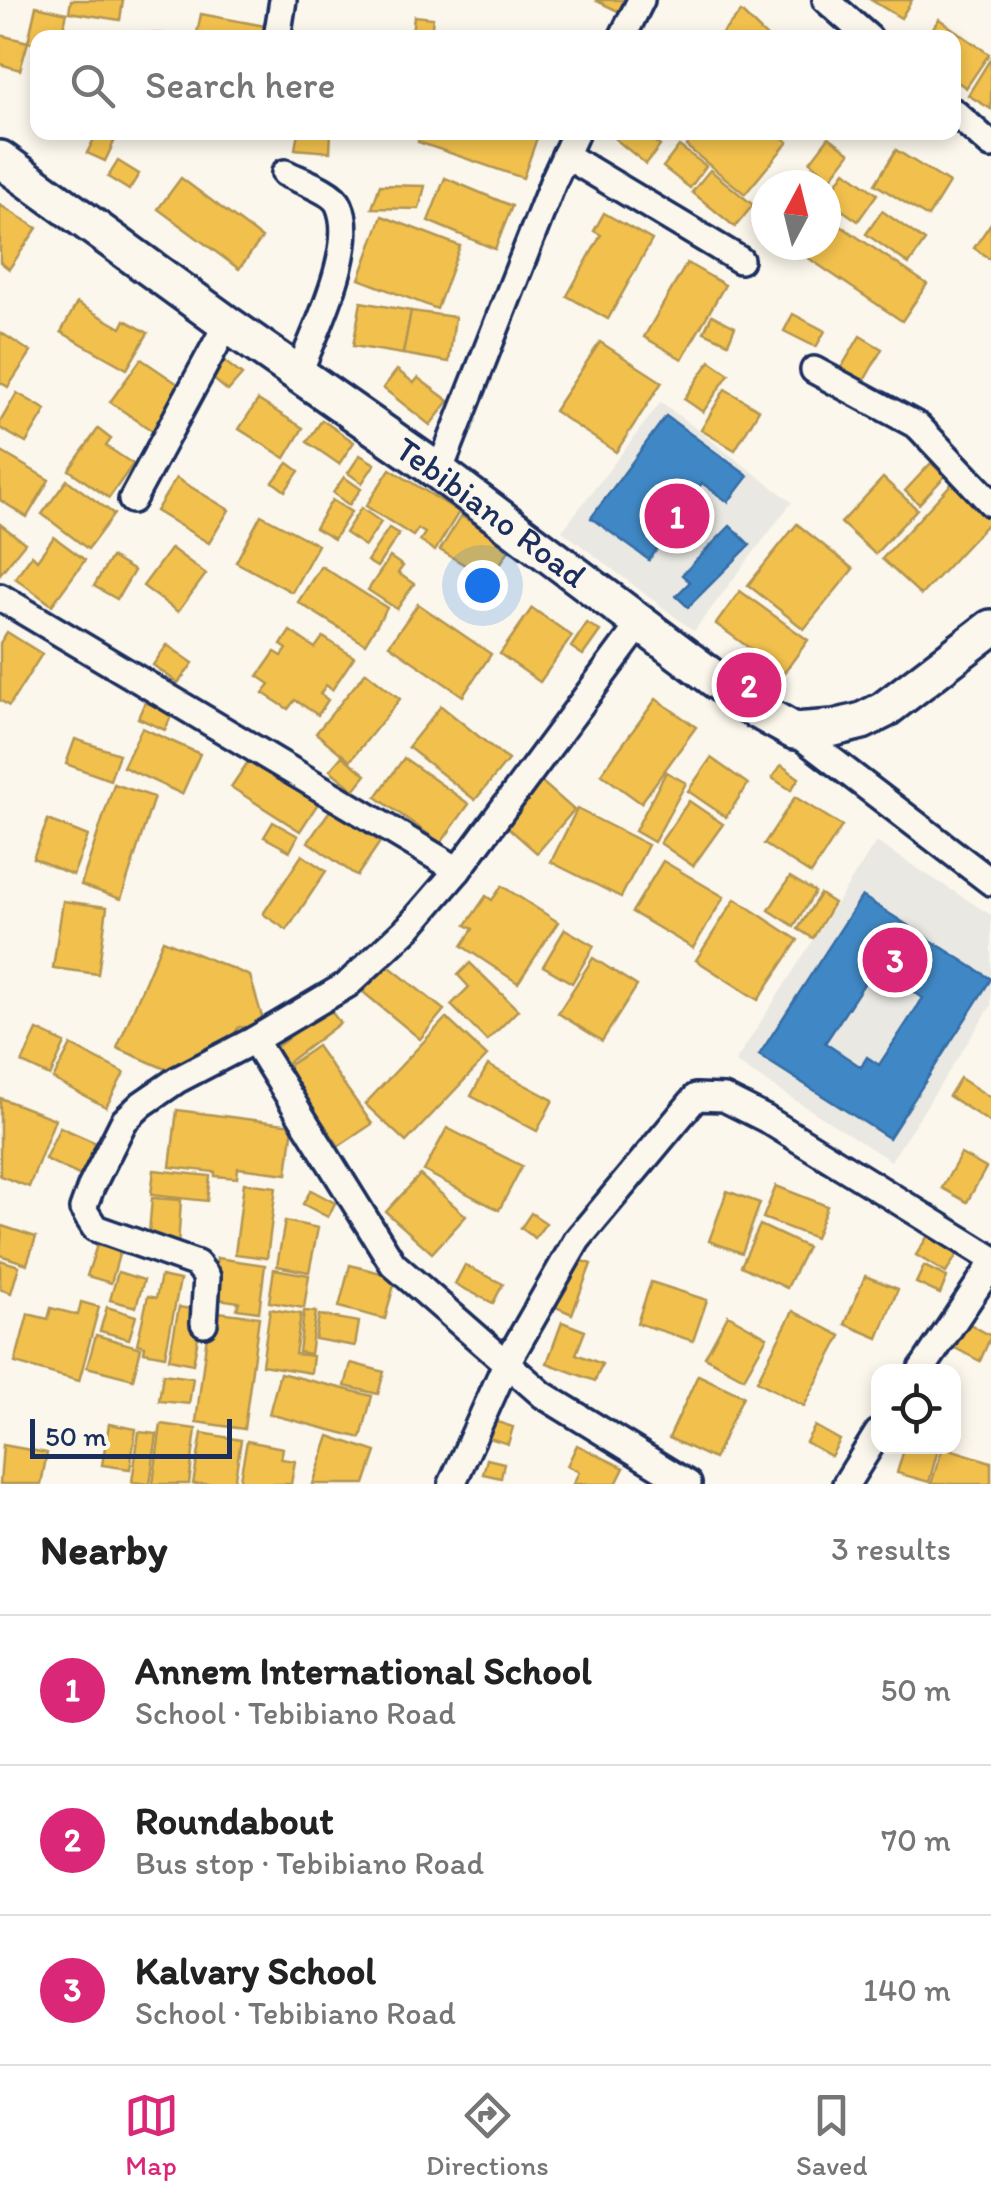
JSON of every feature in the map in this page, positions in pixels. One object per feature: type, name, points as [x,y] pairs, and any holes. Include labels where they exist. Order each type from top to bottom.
[{"type":"main road","name":"Tebibiano Road","points":[[0,158],[440,472],[753,708],[794,731]]},
{"type":"main road","points":[[794,731],[834,728],[884,710],[991,628]]},
{"type":"street","points":[[278,30],[282,0]]},
{"type":"street","points":[[626,30],[641,0]]},
{"type":"street","points":[[826,0],[860,30]]},
{"type":"street","points":[[961,118],[991,144]]},
{"type":"street","points":[[440,472],[552,182],[571,144],[740,260]]},
{"type":"street","points":[[285,173],[329,194],[339,204],[345,238],[335,283],[299,372]]},
{"type":"street","points":[[132,500],[228,324]]},
{"type":"street","points":[[814,370],[918,426],[991,503]]},
{"type":"street","points":[[0,597],[458,870]]},
{"type":"street","points":[[204,1323],[207,1277],[196,1264],[95,1228],[83,1209],[124,1121],[177,1080],[348,984],[409,927],[458,870],[640,624]]},
{"type":"street","points":[[794,731],[991,882]]},
{"type":"street","points":[[254,1040],[394,1264],[542,1395],[688,1484]]},
{"type":"street","points":[[452,1484],[506,1364],[578,1240],[696,1098],[724,1098],[766,1119],[991,1258]]},
{"type":"street","points":[[925,1364],[991,1266]]},
{"type":"street","points":[[846,1484],[871,1444]]},
{"type":"shaded area","points":[[661,402],[792,502],[694,631],[562,531]]},
{"type":"shaded area","points":[[876,842],[991,915],[991,1006],[891,1161],[735,1062]]},
{"type":"building: Homes","points":[[71,0],[123,0],[120,20],[69,12]]},
{"type":"building: Homes","points":[[595,0],[625,0],[620,12]]},
{"type":"building: Homes","points":[[871,0],[912,0],[901,18]]},
{"type":"building: Homes","points":[[36,6],[67,13],[63,30],[31,30]]},
{"type":"building: Homes","points":[[741,12],[760,30],[725,30]]},
{"type":"building: Homes","points":[[201,14],[265,26],[264,30],[198,30]]},
{"type":"building: Homes","points":[[414,16],[433,18],[432,30],[412,30]]},
{"type":"building: Homes","points":[[939,19],[955,30],[931,30]]},
{"type":"building: Homes","points":[[961,34],[989,54],[966,88],[961,84]]},
{"type":"building: Homes","points":[[0,35],[28,42],[20,70],[0,64]]},
{"type":"building: Homes","points":[[991,58],[991,109],[968,95]]},
{"type":"building: Homes","points":[[94,140],[114,142],[105,161],[87,153]]},
{"type":"building: Homes","points":[[297,140],[331,140],[330,152],[295,149]]},
{"type":"building: Homes","points":[[419,140],[536,140],[523,178]]},
{"type":"building: Homes","points":[[616,140],[653,140],[660,146],[646,164]]},
{"type":"building: Homes","points":[[691,140],[788,142],[765,170],[751,170],[751,187],[745,194],[686,146]]},
{"type":"building: Homes","points":[[827,140],[833,140],[850,153],[837,170],[820,170],[810,162]]},
{"type":"building: Homes","points":[[679,146],[706,166],[690,188],[663,167]]},
{"type":"building: Homes","points":[[896,150],[949,183],[928,217],[875,184]]},
{"type":"building: Homes","points":[[118,161],[139,174],[129,190],[108,177]]},
{"type":"building: Homes","points":[[710,170],[751,203],[751,207],[735,227],[692,192]]},
{"type":"building: Homes","points":[[845,171],[877,194],[858,221],[841,209],[841,177]]},
{"type":"building: Homes","points":[[181,178],[262,238],[239,269],[158,209]]},
{"type":"building: Homes","points":[[445,178],[512,206],[495,249],[428,221]]},
{"type":"building: Homes","points":[[380,185],[425,186],[419,209],[372,208]]},
{"type":"building: Homes","points":[[0,205],[37,228],[9,269],[0,262]]},
{"type":"building: Homes","points":[[882,211],[925,241],[909,264],[866,234]]},
{"type":"building: Homes","points":[[604,213],[652,240],[608,319],[567,296],[601,235],[594,231]]},
{"type":"building: Homes","points":[[382,216],[460,246],[437,309],[359,279]]},
{"type":"building: Homes","points":[[991,223],[991,260],[974,248]]},
{"type":"building: Homes","points":[[841,226],[927,284],[902,321],[811,260],[841,260]]},
{"type":"building: Homes","points":[[687,263],[725,285],[682,359],[644,337]]},
{"type":"building: Homes","points":[[361,302],[411,311],[403,354],[353,346]]},
{"type":"building: Homes","points":[[77,303],[121,328],[125,320],[148,333],[127,369],[61,332]]},
{"type":"building: Homes","points":[[411,311],[455,317],[449,362],[403,354]]},
{"type":"building: Homes","points":[[793,314],[825,331],[816,347],[784,331]]},
{"type":"building: Homes","points":[[712,315],[735,327],[728,343],[704,332]]},
{"type":"building: Homes","points":[[0,332],[31,352],[8,387],[0,382]]},
{"type":"building: Homes","points":[[860,336],[882,349],[861,386],[838,373]]},
{"type":"building: Homes","points":[[600,342],[662,382],[616,452],[554,411]]},
{"type":"building: Homes","points":[[141,359],[184,388],[154,432],[110,402]]},
{"type":"building: Homes","points":[[224,361],[242,375],[228,391],[211,377]]},
{"type":"building: Homes","points":[[710,361],[729,374],[703,412],[684,399]]},
{"type":"building: Homes","points":[[397,370],[414,383],[418,378],[449,401],[430,425],[383,388]]},
{"type":"building: Homes","points":[[725,389],[759,410],[735,450],[701,430]]},
{"type":"building: Homes","points":[[17,393],[46,410],[26,443],[0,428]]},
{"type":"building: Homes","points":[[258,400],[303,428],[285,458],[239,429]]},
{"type":"building: Homes","points":[[322,420],[354,442],[339,464],[307,442]]},
{"type":"building: Homes","points":[[98,429],[111,439],[106,446],[133,464],[109,498],[69,470]]},
{"type":"building: Homes","points":[[0,451],[49,480],[27,517],[0,500]]},
{"type":"building: Homes","points":[[360,455],[375,464],[362,483],[348,473]]},
{"type":"building: Homes","points":[[288,463],[299,471],[285,491],[273,482]]},
{"type":"building: Homes","points":[[931,463],[945,476],[919,504],[905,491]]},
{"type":"building: Homes","points":[[390,469],[459,512],[435,551],[420,541],[425,533],[418,529],[413,536],[366,506]]},
{"type":"building: Homes","points":[[344,477],[361,489],[349,505],[333,493]]},
{"type":"building: Homes","points":[[176,478],[229,510],[209,543],[156,511]]},
{"type":"building: Homes","points":[[883,478],[917,509],[875,554],[841,523]]},
{"type":"building: Homes","points":[[67,480],[114,514],[88,549],[42,514]]},
{"type":"building: Homes","points":[[954,481],[991,520],[921,595],[882,559]]},
{"type":"building: Homes","points":[[332,500],[351,512],[334,539],[315,528]]},
{"type":"building: Homes","points":[[361,508],[381,522],[365,546],[345,533]]},
{"type":"building: Homes","points":[[261,515],[318,545],[292,592],[236,562]]},
{"type":"building: Homes","points":[[461,516],[511,547],[490,580],[440,550]]},
{"type":"building: Homes","points":[[0,524],[25,543],[0,574]]},
{"type":"building: Homes","points":[[797,524],[853,569],[804,629],[748,585]]},
{"type":"building: Homes","points":[[389,528],[399,534],[377,567],[367,561]]},
{"type":"building: Homes","points":[[54,537],[85,560],[52,605],[15,578],[32,555],[37,560]]},
{"type":"building: Homes","points":[[171,548],[206,574],[178,612],[143,586]]},
{"type":"building: Homes","points":[[111,557],[134,571],[117,599],[94,586]]},
{"type":"building: Homes","points":[[390,557],[403,566],[398,573],[414,584],[397,609],[368,590]]},
{"type":"building: Homes","points":[[321,566],[387,608],[365,644],[298,602]]},
{"type":"building: Homes","points":[[740,591],[808,640],[784,673],[716,624]]},
{"type":"building: Homes","points":[[418,604],[491,654],[463,696],[389,645]]},
{"type":"building: Homes","points":[[532,608],[572,636],[540,682],[500,654]]},
{"type":"building: Homes","points":[[587,623],[600,631],[583,655],[571,647]]},
{"type":"building: Homes","points":[[290,631],[315,648],[323,637],[354,657],[332,690],[326,685],[320,694],[328,700],[318,715],[295,700],[288,709],[263,693],[270,684],[258,676],[275,652],[282,656],[287,649],[281,645]]},
{"type":"building: Homes","points":[[7,632],[42,654],[9,706],[0,700],[0,643]]},
{"type":"building: Homes","points":[[167,645],[193,663],[178,683],[153,665]]},
{"type":"building: Homes","points":[[366,672],[400,699],[350,761],[316,733]]},
{"type":"building: Homes","points":[[656,699],[696,727],[641,803],[601,774]]},
{"type":"building: Homes","points":[[145,702],[172,714],[165,730],[138,718]]},
{"type":"building: Homes","points":[[441,706],[508,760],[475,800],[408,747]]},
{"type":"building: Homes","points":[[142,728],[200,754],[182,794],[123,767]]},
{"type":"building: Homes","points":[[75,739],[119,754],[110,780],[66,764]]},
{"type":"building: Homes","points":[[342,756],[366,775],[354,790],[330,770]]},
{"type":"building: Homes","points":[[404,758],[469,804],[441,843],[376,797]]},
{"type":"building: Homes","points":[[711,758],[748,784],[726,817],[688,791]]},
{"type":"building: Homes","points":[[250,759],[319,802],[300,831],[231,787]]},
{"type":"building: Homes","points":[[781,765],[799,778],[791,790],[772,778]]},
{"type":"building: Homes","points":[[666,772],[686,783],[654,842],[635,831]]},
{"type":"building: Homes","points":[[542,782],[574,810],[537,853],[504,824]]},
{"type":"building: Homes","points":[[114,784],[154,797],[121,899],[81,885]]},
{"type":"building: Homes","points":[[795,797],[842,826],[811,874],[764,844]]},
{"type":"building: Homes","points":[[689,801],[723,824],[693,866],[660,843]]},
{"type":"building: Homes","points":[[331,809],[380,842],[357,876],[308,842]]},
{"type":"building: Homes","points":[[577,809],[648,845],[621,897],[551,862]]},
{"type":"building: Homes","points":[[48,820],[88,836],[73,875],[33,858]]},
{"type":"building: Homes","points":[[273,822],[298,836],[290,851],[264,837]]},
{"type":"building: Homes","points":[[302,855],[326,871],[287,930],[263,914]]},
{"type":"building: Homes","points":[[663,861],[724,897],[693,948],[632,912]]},
{"type":"building: Homes","points":[[790,877],[815,892],[794,926],[769,910]]},
{"type":"building: Homes","points":[[502,886],[558,922],[518,983],[462,946],[473,929],[466,925],[486,896],[492,900]]},
{"type":"building: Homes","points":[[820,894],[834,903],[813,938],[798,929]]},
{"type":"building: Homes","points":[[735,899],[798,940],[758,1000],[696,960]]},
{"type":"building: Homes","points":[[63,901],[107,907],[98,974],[53,968]]},
{"type":"building: Homes","points":[[565,929],[594,946],[572,983],[543,966]]},
{"type":"building: Homes","points":[[163,940],[250,976],[262,1017],[255,1028],[239,1027],[229,1041],[177,1074],[117,1048]]},
{"type":"building: Homes","points":[[593,958],[637,986],[602,1041],[558,1013]]},
{"type":"building: Homes","points":[[470,963],[518,1010],[487,1041],[451,1005],[469,987],[458,975]]},
{"type":"building: Homes","points":[[386,964],[444,1010],[420,1039],[363,992]]},
{"type":"building: Homes","points":[[328,1007],[340,1023],[286,1064],[274,1049]]},
{"type":"building: Homes","points":[[446,1018],[487,1056],[406,1142],[365,1104]]},
{"type":"building: Homes","points":[[37,1030],[65,1043],[50,1076],[22,1063]]},
{"type":"building: Homes","points":[[71,1045],[124,1073],[106,1107],[53,1079]]},
{"type":"building: Homes","points":[[317,1046],[372,1124],[339,1146],[285,1068]]},
{"type":"building: Homes","points":[[488,1065],[553,1100],[537,1131],[471,1096]]},
{"type":"building: Homes","points":[[960,1078],[991,1098],[991,1123],[949,1096]]},
{"type":"building: Homes","points":[[0,1098],[55,1119],[29,1187],[0,1176]]},
{"type":"building: Homes","points":[[177,1110],[293,1125],[287,1174],[238,1168],[237,1178],[170,1167]]},
{"type":"building: Homes","points":[[60,1127],[96,1143],[81,1176],[45,1159]]},
{"type":"building: Homes","points":[[447,1128],[522,1166],[499,1210],[424,1171]]},
{"type":"building: Homes","points":[[961,1154],[986,1168],[967,1202],[942,1188]]},
{"type":"building: Homes","points":[[154,1170],[210,1176],[207,1201],[151,1195]]},
{"type":"building: Homes","points":[[420,1175],[466,1216],[432,1253],[386,1212]]},
{"type":"building: Homes","points":[[244,1183],[276,1187],[267,1258],[235,1254]]},
{"type":"building: Homes","points":[[776,1186],[827,1206],[815,1238],[763,1218]]},
{"type":"building: Homes","points":[[311,1190],[335,1203],[328,1217],[303,1204]]},
{"type":"building: Homes","points":[[727,1191],[760,1203],[742,1253],[709,1241]]},
{"type":"building: Homes","points":[[152,1198],[181,1200],[178,1247],[148,1245]]},
{"type":"building: Homes","points":[[531,1213],[546,1223],[535,1238],[521,1228]]},
{"type":"building: Homes","points":[[285,1221],[318,1228],[309,1272],[277,1266]]},
{"type":"building: Homes","points":[[760,1225],[807,1247],[787,1288],[741,1266]]},
{"type":"building: Homes","points":[[2,1226],[36,1237],[27,1264],[0,1255]]},
{"type":"building: Homes","points":[[929,1234],[959,1251],[946,1273],[916,1255]]},
{"type":"building: Homes","points":[[97,1245],[120,1251],[111,1283],[87,1276]]},
{"type":"building: Homes","points":[[217,1258],[265,1265],[259,1312],[237,1309],[239,1302],[211,1298]]},
{"type":"building: Homes","points":[[575,1258],[591,1264],[572,1314],[556,1307]]},
{"type":"building: Homes","points":[[0,1260],[19,1266],[11,1293],[0,1289]]},
{"type":"building: Homes","points":[[350,1265],[396,1277],[385,1319],[339,1307]]},
{"type":"building: Homes","points":[[465,1265],[503,1284],[493,1303],[455,1284]]},
{"type":"building: Homes","points":[[924,1266],[947,1277],[940,1294],[916,1283]]},
{"type":"building: Homes","points":[[274,1269],[309,1275],[304,1308],[269,1302]]},
{"type":"building: Homes","points":[[118,1272],[144,1280],[136,1307],[110,1300]]},
{"type":"building: Homes","points":[[161,1276],[180,1280],[165,1356],[144,1352],[145,1346],[137,1344],[148,1296],[156,1298]]},
{"type":"building: Homes","points":[[865,1276],[898,1289],[878,1338],[845,1324]]},
{"type":"building: Homes","points":[[651,1282],[707,1300],[693,1341],[637,1323]]},
{"type":"building: Homes","points":[[81,1302],[99,1307],[79,1381],[15,1363],[28,1314],[48,1319],[51,1308],[78,1315]]},
{"type":"building: Homes","points":[[107,1307],[136,1316],[129,1339],[100,1331]]},
{"type":"building: Homes","points":[[179,1307],[203,1311],[193,1364],[169,1359]]},
{"type":"building: Homes","points":[[270,1309],[301,1314],[295,1354],[313,1356],[311,1373],[262,1365]]},
{"type":"building: Homes","points":[[210,1311],[259,1317],[244,1429],[196,1422]]},
{"type":"building: Homes","points":[[304,1311],[316,1312],[310,1354],[299,1352]]},
{"type":"building: Homes","points":[[793,1311],[841,1336],[804,1406],[757,1381]]},
{"type":"building: Homes","points":[[319,1315],[359,1322],[355,1346],[315,1339]]},
{"type":"building: Homes","points":[[728,1315],[767,1337],[744,1378],[705,1357]]},
{"type":"building: Homes","points":[[562,1322],[585,1331],[576,1354],[602,1364],[595,1381],[547,1363]]},
{"type":"building: Homes","points":[[968,1323],[991,1336],[980,1361],[955,1348]]},
{"type":"building: Homes","points":[[96,1335],[141,1348],[133,1379],[87,1367]]},
{"type":"building: Homes","points":[[351,1363],[384,1372],[378,1394],[345,1386]]},
{"type":"building: Homes","points":[[280,1373],[372,1396],[361,1438],[269,1414]]},
{"type":"building: Homes","points":[[163,1374],[193,1378],[189,1404],[159,1401]]},
{"type":"building: Homes","points":[[698,1375],[743,1396],[714,1459],[669,1438]]},
{"type":"building: Homes","points":[[494,1421],[513,1427],[508,1444],[489,1438]]},
{"type":"building: Homes","points":[[109,1424],[136,1429],[130,1469],[102,1465]]},
{"type":"building: Homes","points":[[161,1424],[196,1429],[189,1484],[153,1484]]},
{"type":"building: Homes","points":[[815,1426],[840,1440],[831,1456],[806,1442]]},
{"type":"building: Homes","points":[[139,1432],[157,1434],[150,1484],[132,1482]]},
{"type":"building: Homes","points":[[202,1433],[241,1440],[234,1484],[193,1484]]},
{"type":"building: Homes","points":[[329,1436],[376,1452],[365,1484],[313,1484]]},
{"type":"building: Homes","points":[[247,1441],[283,1448],[281,1459],[295,1461],[291,1484],[239,1484]]},
{"type":"building: Homes","points":[[3,1445],[47,1453],[41,1484],[0,1484]]},
{"type":"building: Homes","points":[[577,1445],[624,1468],[616,1484],[573,1484],[579,1472],[567,1466]]},
{"type":"building: Homes","points":[[961,1453],[991,1462],[991,1484],[931,1484],[941,1454]]},
{"type":"building: Homes","points":[[903,1454],[937,1454],[929,1482],[897,1473]]},
{"type":"building: Homes","points":[[487,1459],[504,1463],[501,1478],[483,1474]]},
{"type":"building: Schools","points":[[666,416],[748,476],[728,502],[702,483],[691,497],[680,489],[665,509],[679,519],[649,560],[591,518]]},
{"type":"building: Schools","points":[[730,526],[750,545],[688,607],[676,596],[690,582],[682,575]]},
{"type":"building: Schools","points":[[862,896],[991,979],[889,1138],[759,1055]],"holes":[[[875,967],[923,998],[879,1065],[867,1057],[861,1067],[825,1043]]]},
{"type":"place","name":"Annem International School","points":[[677,516]]},
{"type":"place","name":"Roundabout","points":[[749,685]]},
{"type":"place","name":"Kalvary School","points":[[895,960]]}]
